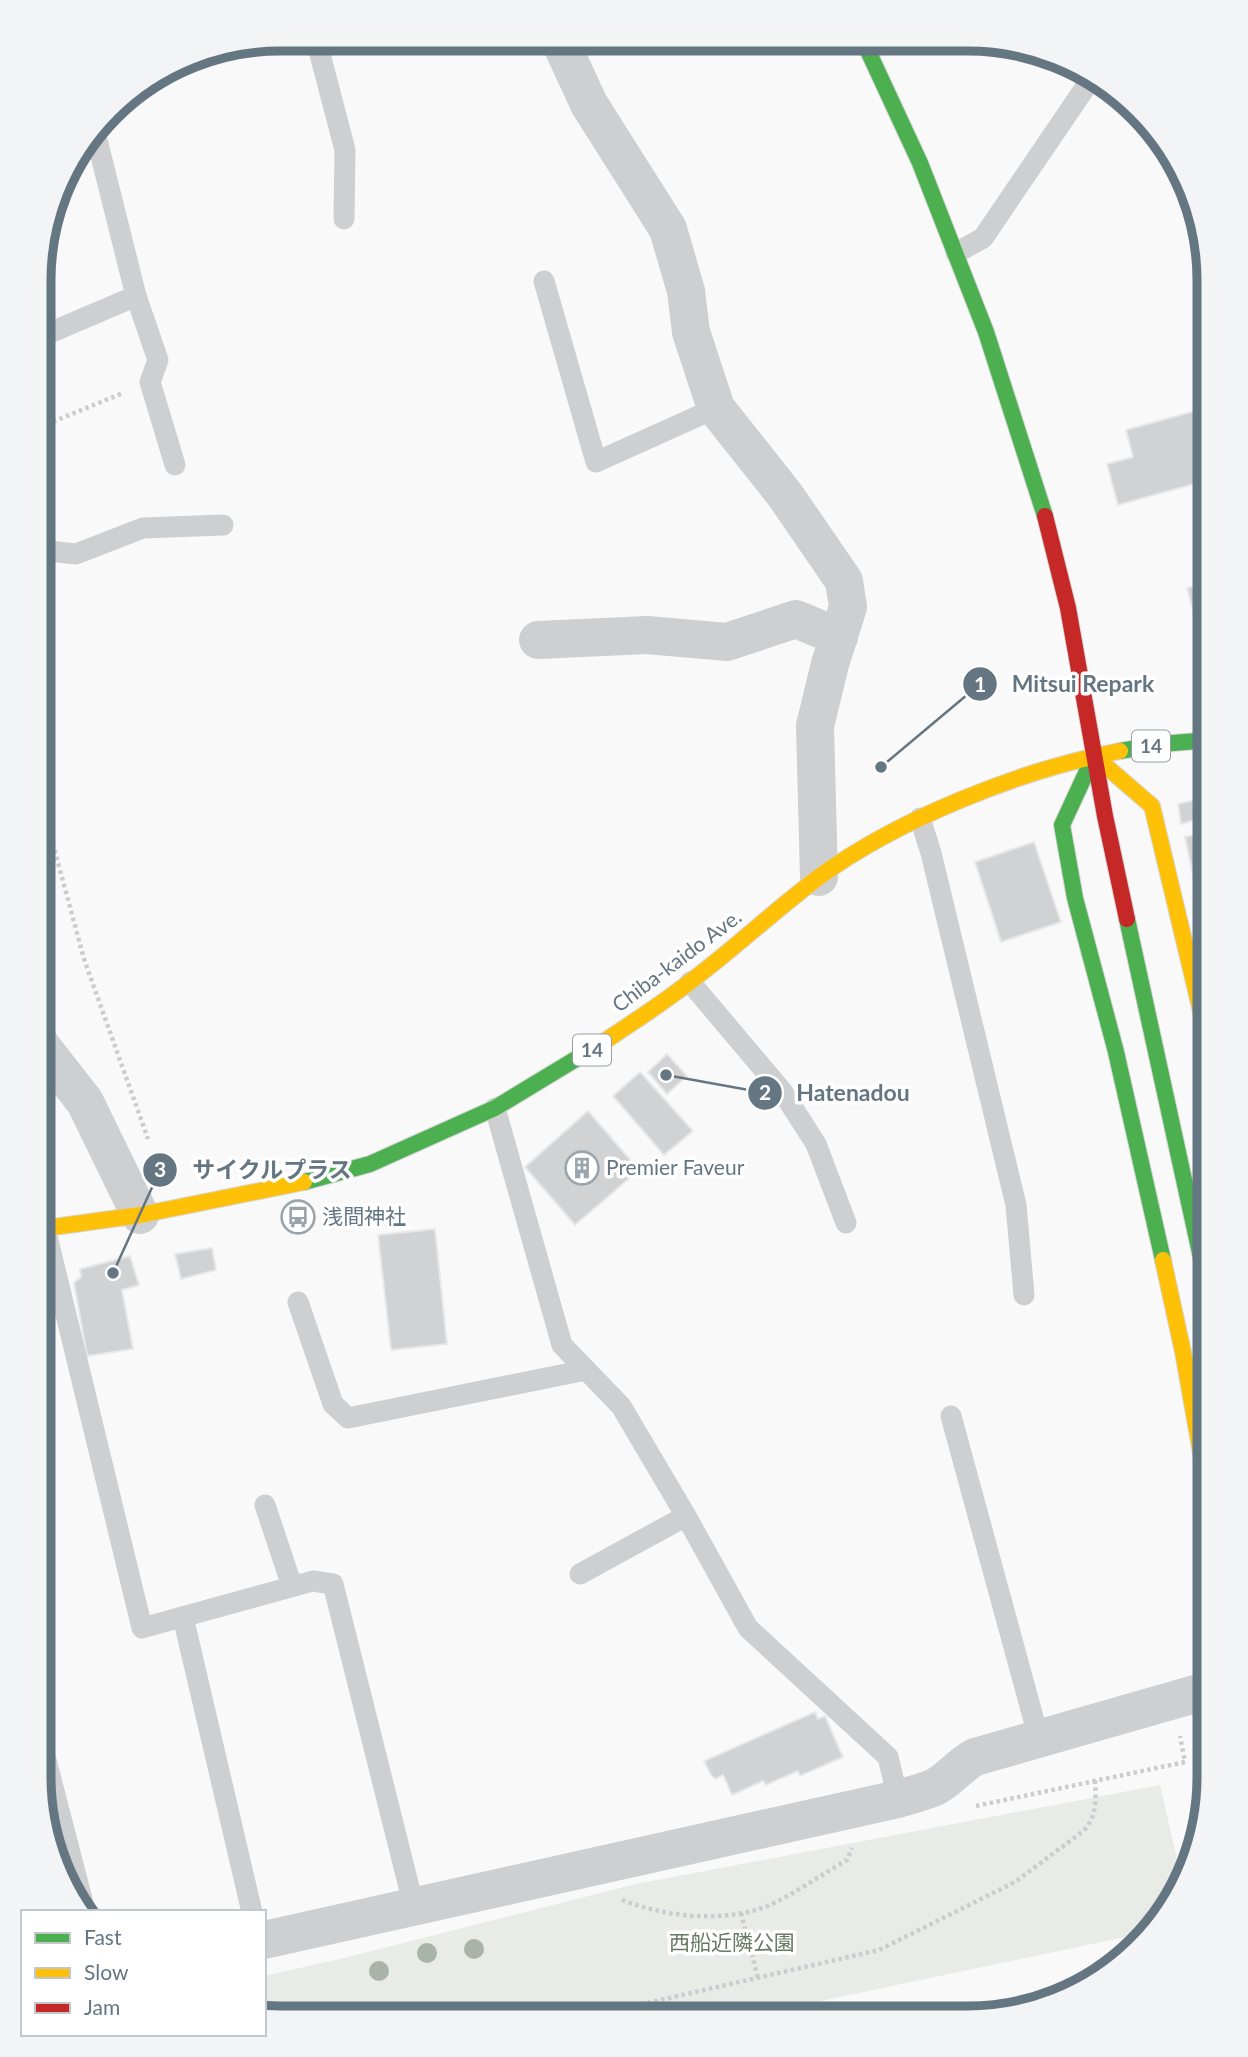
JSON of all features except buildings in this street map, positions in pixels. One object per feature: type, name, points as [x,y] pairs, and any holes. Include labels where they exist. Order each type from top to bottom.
[{"type":"main road","points":[[868,51],[920,163],[986,332],[1053,542],[1073,635],[1094,756],[1197,1240]]},
{"type":"main road","name":"Chiba-kaido Ave.","points":[[51,1228],[140,1215],[301,1183],[370,1164],[495,1108],[596,1047],[691,982],[819,877],[865,847],[920,818],[1019,778],[1094,756],[1161,744],[1197,741]]},
{"type":"main road","points":[[1094,756],[1152,806],[1197,995]]},
{"type":"main road","points":[[1094,756],[1062,825],[1075,898],[1116,1052],[1180,1338],[1197,1432]]},
{"type":"street","points":[[565,51],[589,104],[668,229],[686,292],[691,332],[716,408],[785,495],[844,581],[848,607],[816,726],[819,877]]},
{"type":"street","points":[[538,640],[647,635],[727,642],[796,619],[839,637]]},
{"type":"street","points":[[51,1057],[85,1102],[140,1215]]},
{"type":"street","points":[[266,1940],[898,1799],[935,1787],[963,1763],[975,1757],[1197,1693]]},
{"type":"lane","points":[[319,51],[345,150],[344,219]]},
{"type":"lane","points":[[956,253],[983,238],[1088,84]]},
{"type":"lane","points":[[97,141],[136,296],[158,360],[150,382],[175,465]]},
{"type":"lane","points":[[544,281],[596,462],[716,408]]},
{"type":"lane","points":[[51,332],[136,296]]},
{"type":"lane","points":[[51,551],[76,554],[143,528],[223,525]]},
{"type":"lane","points":[[920,818],[931,853],[1016,1205],[1024,1295]]},
{"type":"lane","points":[[691,982],[782,1091],[816,1144],[846,1223]]},
{"type":"lane","points":[[495,1108],[562,1345],[621,1406],[748,1628],[888,1758],[898,1799]]},
{"type":"lane","points":[[51,1265],[142,1628],[313,1581],[333,1584],[414,1907]]},
{"type":"lane","points":[[298,1303],[333,1404],[348,1418],[586,1370]]},
{"type":"lane","points":[[951,1416],[1039,1739]]},
{"type":"lane","points":[[265,1505],[292,1587]]},
{"type":"lane","points":[[580,1574],[686,1516]]},
{"type":"lane","points":[[183,1617],[252,1910]]},
{"type":"lane","points":[[51,1784],[79,1888]]},
{"type":"path","points":[[51,422],[150,382]]},
{"type":"path","points":[[51,837],[84,959],[149,1141]]},
{"type":"path","points":[[635,2006],[879,1950],[1015,1882],[1087,1827],[1097,1804],[1096,1780],[1185,1762],[1178,1725]]},
{"type":"path","points":[[618,1899],[664,1913],[715,1918],[758,1910],[847,1860],[856,1841]]},
{"type":"path","points":[[741,1913],[758,1978]]},
{"type":"green space","name":"西船近隣公園","points":[[1160,1785],[1179,1867],[1159,1904],[1133,1935],[796,2006],[266,2005],[266,1976],[636,1884]]},
{"type":"traffic: fast","points":[[868,51],[920,163],[986,332],[1045,516]]},
{"type":"traffic: fast","points":[[1120,751],[1197,741]]},
{"type":"traffic: fast","points":[[1094,756],[1062,825],[1075,898],[1116,1052],[1163,1260]]},
{"type":"traffic: fast","points":[[1127,919],[1197,1239]]},
{"type":"traffic: fast","points":[[304,1182],[370,1164],[495,1108],[599,1045]]},
{"type":"traffic: slow","points":[[599,1045],[680,989],[819,877],[886,835],[923,816],[1003,783],[1082,759],[1120,751]]},
{"type":"traffic: slow","points":[[1094,756],[1152,806],[1197,995]]},
{"type":"traffic: slow","points":[[51,1227],[140,1215],[304,1182]]},
{"type":"traffic: slow","points":[[1163,1260],[1197,1431]]},
{"type":"traffic: jam","points":[[1045,516],[1068,608],[1105,816],[1127,919]]},
{"type":"place","name":"Mitsui Repark","points":[[881,767]]},
{"type":"place","name":"Hatenadou","points":[[666,1075]]},
{"type":"place","name":"Premier Faveur","points":[[582,1168]]},
{"type":"place","name":"浅間神社","points":[[298,1217]]},
{"type":"place","name":"サイクルプラス","points":[[113,1273]]}]
